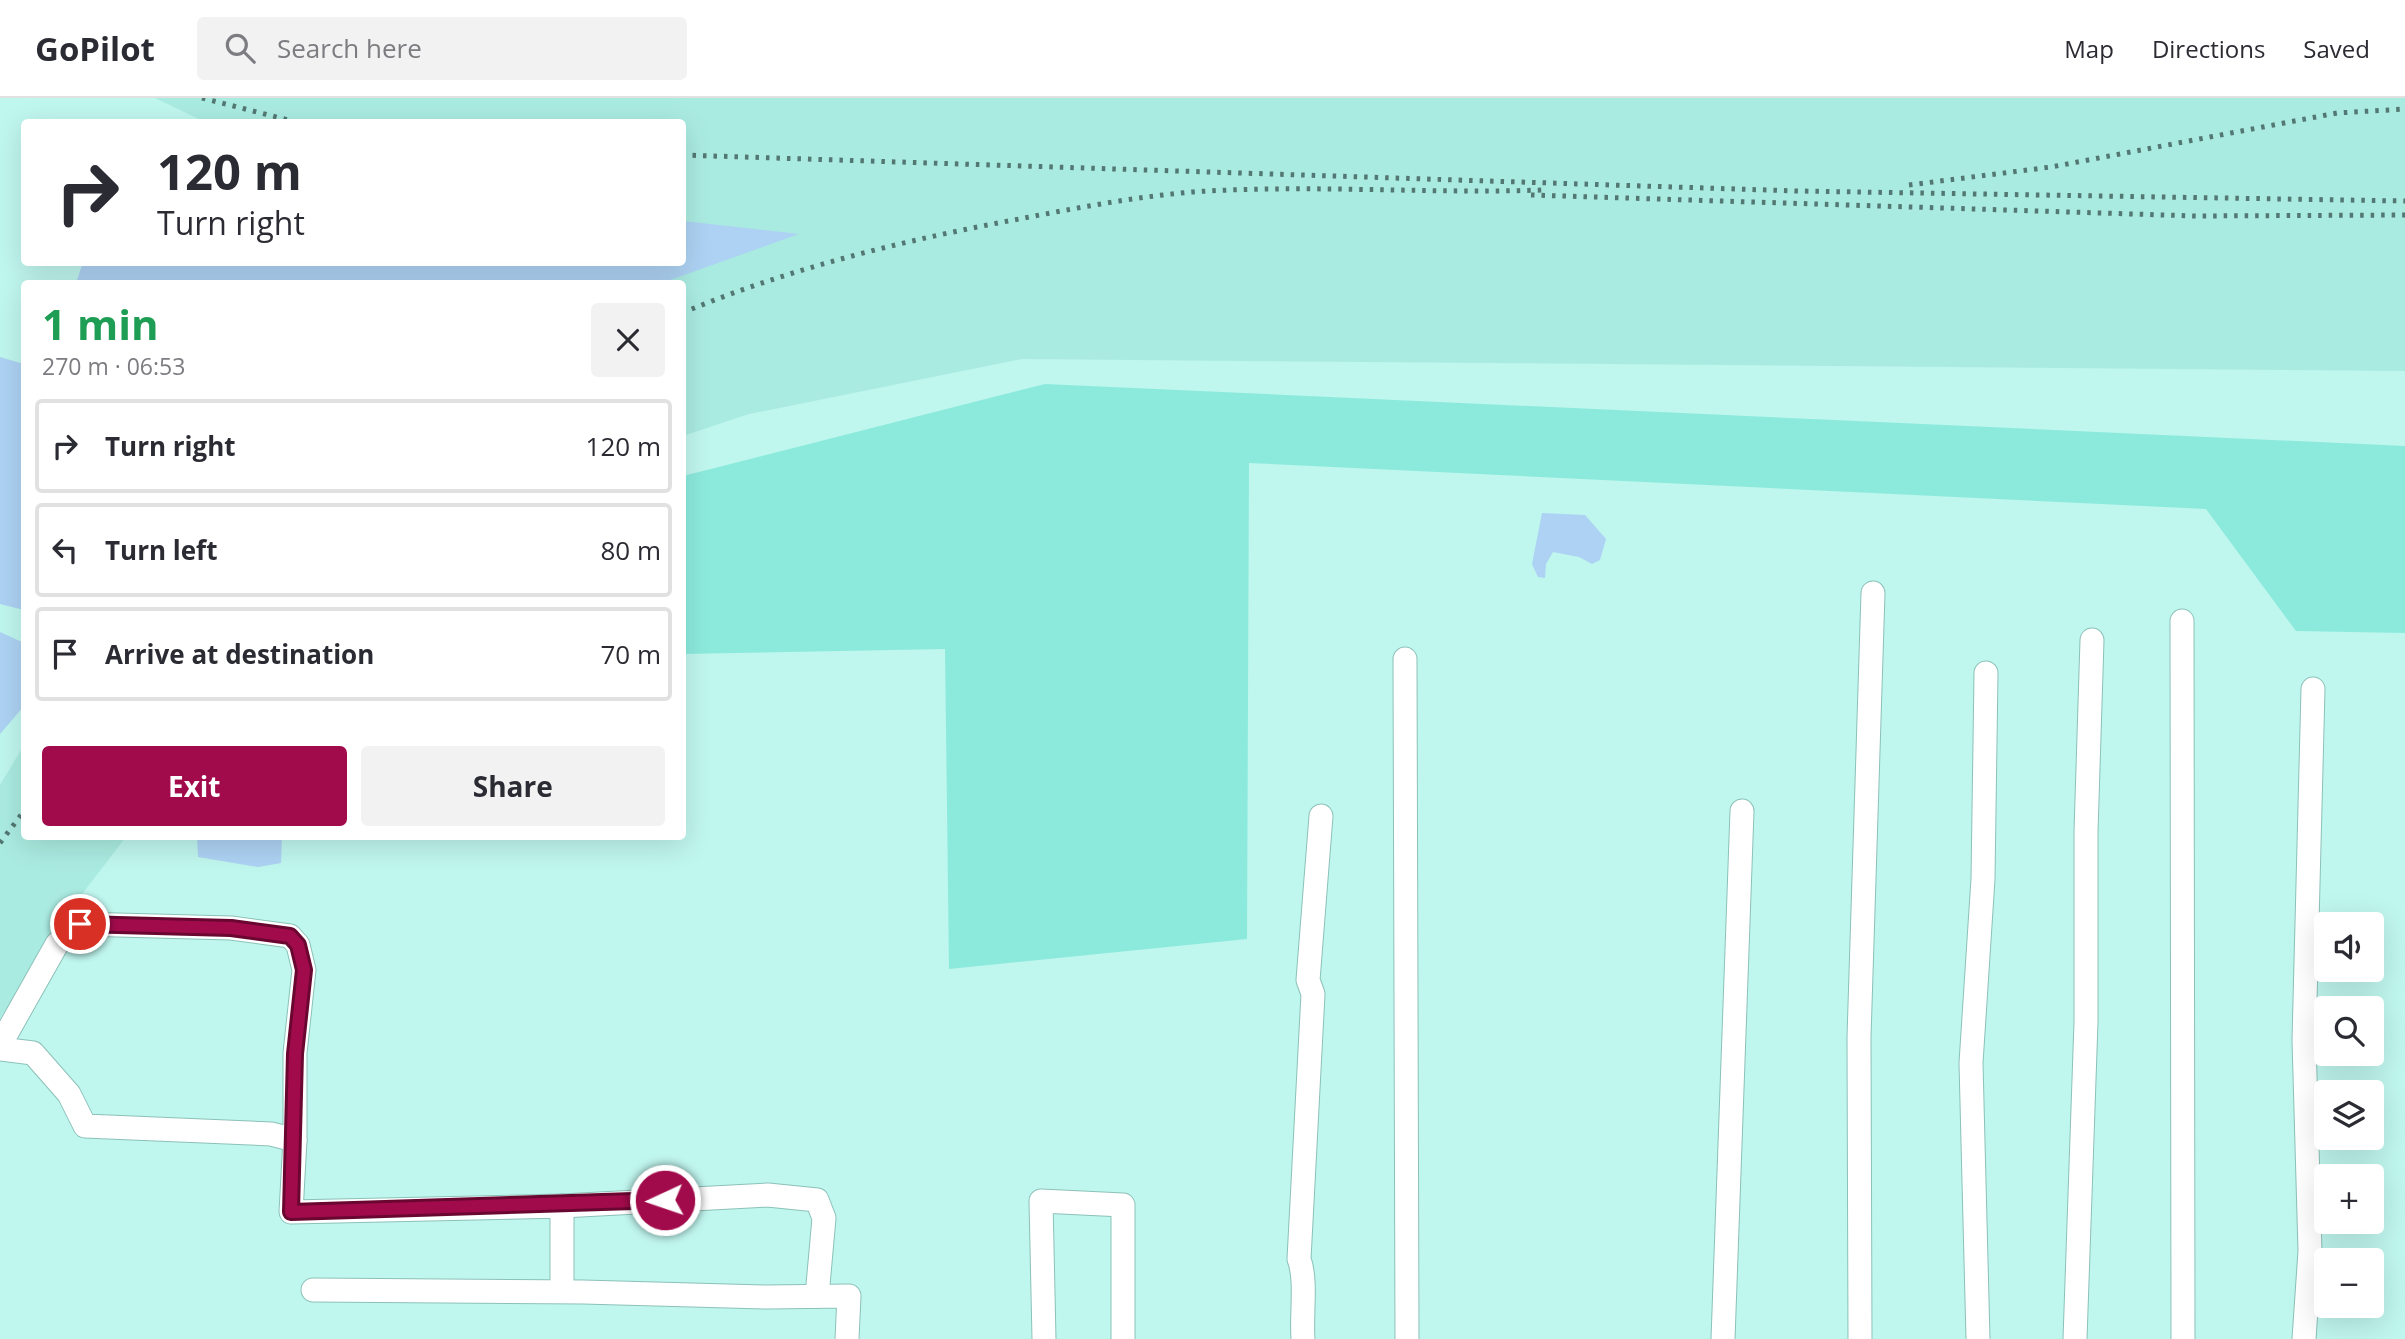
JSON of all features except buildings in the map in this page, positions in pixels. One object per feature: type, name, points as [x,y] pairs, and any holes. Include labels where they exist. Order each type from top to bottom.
[{"type":"street","points":[[1860,1339],[1859,1038],[1873,593]]},
{"type":"street","points":[[2182,621],[2183,1339]]},
{"type":"street","points":[[2075,1339],[2086,1022],[2086,832],[2092,640]]},
{"type":"street","points":[[1405,659],[1407,1339]]},
{"type":"street","points":[[1978,1339],[1971,1063],[1983,879],[1986,673]]},
{"type":"street","points":[[2304,1339],[2309,1251],[2304,1040],[2314,689]]},
{"type":"street","points":[[1723,1339],[1742,811]]},
{"type":"street","points":[[1303,1339],[1304,1272],[1299,1259],[1313,994],[1308,980],[1321,816]]},
{"type":"street","points":[[295,1140],[271,1134],[85,1126],[69,1094],[33,1053],[0,1047],[57,944],[80,924],[231,928],[290,936],[298,945],[304,970],[295,1054],[295,1140],[291,1212],[562,1206],[768,1195],[817,1200],[824,1218],[817,1296]]},
{"type":"street","points":[[1044,1339],[1041,1201],[1124,1205],[1123,1339]]},
{"type":"street","points":[[562,1206],[562,1292]]},
{"type":"street","points":[[313,1290],[849,1296],[847,1339]]},
{"type":"shaded area","points":[[155,98],[2405,98],[2405,371],[1022,359],[749,414],[686,435],[686,280],[463,280],[633,266],[686,266],[686,119],[199,119]]},
{"type":"shaded area","points":[[1045,384],[2405,446],[2405,633],[2296,631],[2206,509],[1249,463],[1247,939],[949,969],[945,649],[686,654],[686,475]]},
{"type":"shaded area","points":[[21,750],[21,840],[124,840],[75,903],[0,1018],[0,785]]},
{"type":"water","points":[[686,221],[799,234],[670,280],[77,280],[82,266],[686,266]]},
{"type":"water","points":[[0,357],[21,363],[21,609],[0,604]]},
{"type":"water","points":[[1542,513],[1585,515],[1606,539],[1600,560],[1592,564],[1579,557],[1553,552],[1546,564],[1545,578],[1538,577],[1532,564]]},
{"type":"water","points":[[0,632],[21,642],[21,710],[0,734]]},
{"type":"water","points":[[197,840],[282,840],[281,863],[258,867],[198,857]]},
{"type":"railway","points":[[202,98],[284,119]]},
{"type":"railway","points":[[1909,185],[2051,167],[2337,113],[2405,109]]},
{"type":"railway","points":[[686,155],[1798,191],[2405,201]]},
{"type":"railway","points":[[686,311],[764,282],[891,246],[976,227],[1127,200],[1236,190],[1542,190]]},
{"type":"railway","points":[[1531,195],[2196,216],[2405,215]]},
{"type":"railway","points":[[0,843],[21,815]]},
{"type":"route","points":[[80,924],[231,928],[290,936],[298,945],[304,970],[295,1054],[295,1140],[291,1212],[562,1206],[665,1200]]}]
